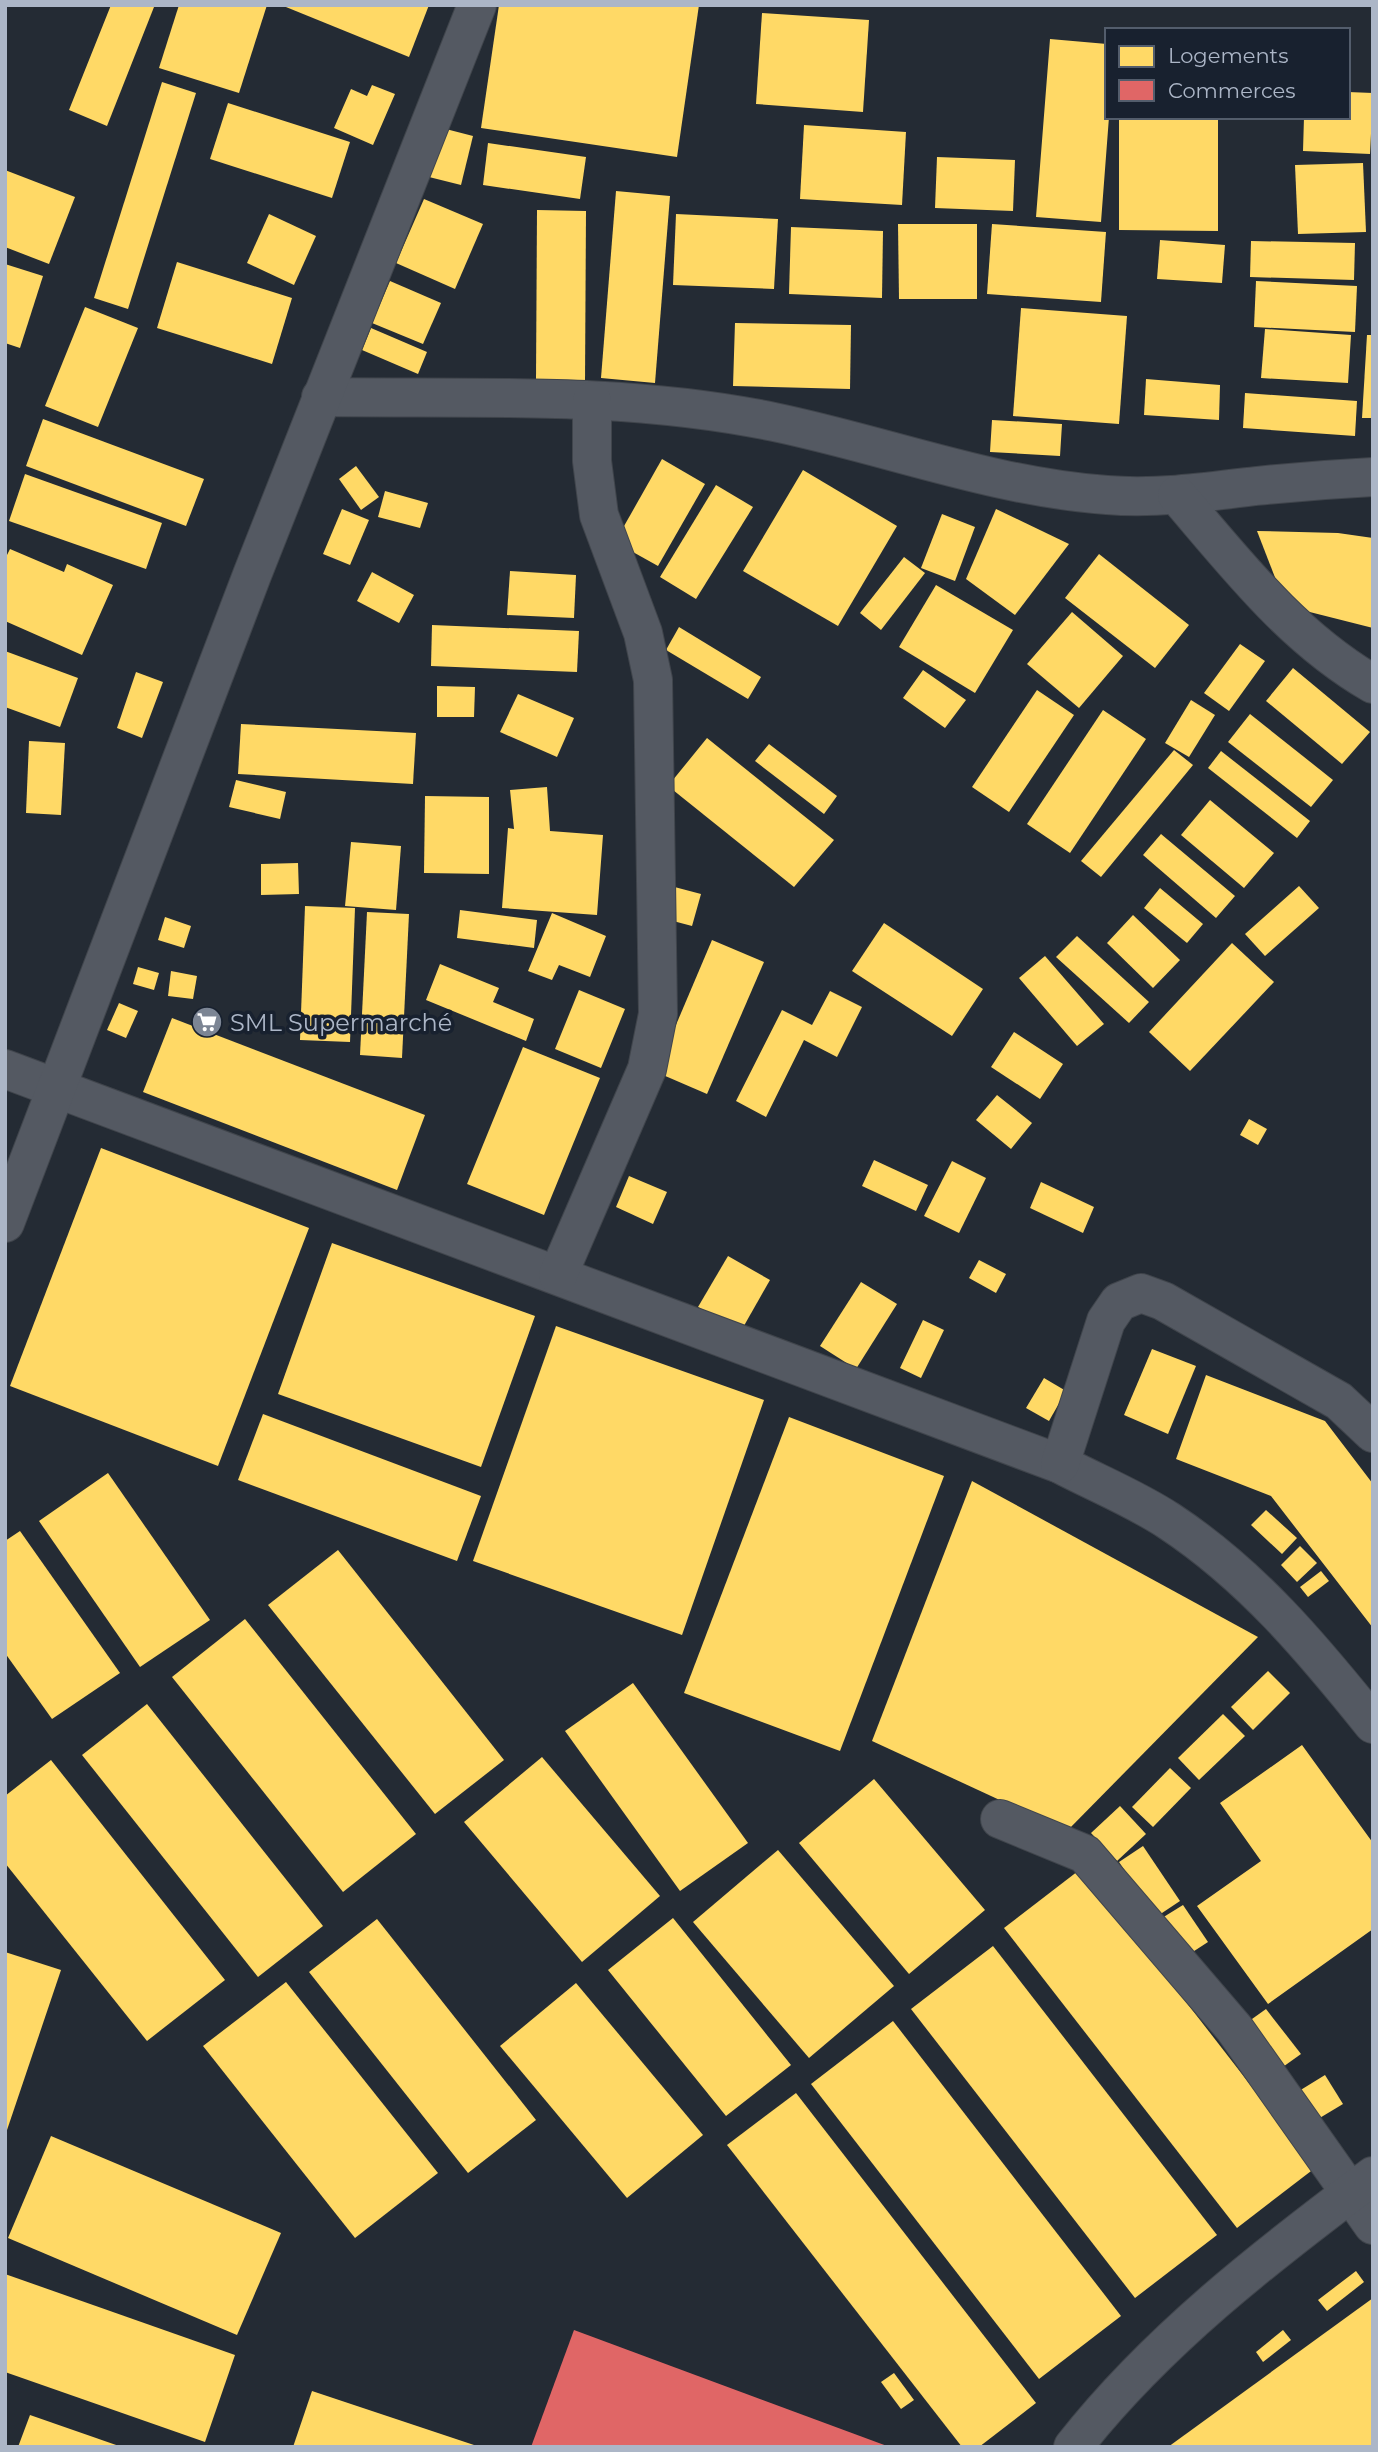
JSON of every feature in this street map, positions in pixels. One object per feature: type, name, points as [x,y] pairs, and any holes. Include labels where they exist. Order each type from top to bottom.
[{"type":"street","points":[[5,1223],[321,397],[477,5]]},
{"type":"street","points":[[321,397],[592,401],[681,406],[775,422],[1038,486],[1108,496],[1177,495],[1301,481],[1373,477]]},
{"type":"street","points":[[558,1275],[647,1069],[658,1014],[653,680],[643,633],[599,515],[592,461],[592,401]]},
{"type":"street","points":[[1177,495],[1278,613],[1349,670],[1373,684]]},
{"type":"street","points":[[5,1069],[1060,1464],[1168,1520],[1248,1582],[1316,1653],[1373,1724]]},
{"type":"street","points":[[1060,1464],[1106,1321],[1119,1302],[1141,1293],[1163,1301],[1339,1401],[1373,1433]]},
{"type":"street","points":[[1000,1819],[1085,1853],[1234,2028],[1361,2184],[1373,2225]]},
{"type":"street","points":[[1073,2447],[1097,2417],[1176,2336],[1361,2184]]},
{"type":"building: Logements","points":[[111,5],[154,7],[107,126],[69,110]]},
{"type":"building: Logements","points":[[179,5],[267,5],[239,93],[159,68]]},
{"type":"building: Logements","points":[[281,5],[429,5],[409,57]]},
{"type":"building: Logements","points":[[499,5],[699,5],[677,157],[481,128]]},
{"type":"building: Logements","points":[[762,13],[869,20],[863,112],[756,104]]},
{"type":"building: Logements","points":[[1050,39],[1105,44],[1105,119],[1109,119],[1101,222],[1036,217]]},
{"type":"building: Logements","points":[[162,82],[196,93],[128,309],[94,298]]},
{"type":"building: Logements","points":[[372,85],[395,94],[373,145],[334,128],[351,89],[367,96]]},
{"type":"building: Logements","points":[[1350,92],[1373,93],[1370,154],[1303,151],[1304,119],[1350,119]]},
{"type":"building: Logements","points":[[228,103],[350,142],[332,198],[210,159]]},
{"type":"building: Logements","points":[[1119,119],[1218,119],[1218,231],[1119,230]]},
{"type":"building: Logements","points":[[804,125],[906,132],[902,205],[800,199]]},
{"type":"building: Logements","points":[[442,128],[473,136],[461,185],[429,177]]},
{"type":"building: Logements","points":[[488,143],[586,157],[580,199],[483,185]]},
{"type":"building: Logements","points":[[937,157],[1015,160],[1013,211],[935,208]]},
{"type":"building: Logements","points":[[1363,163],[1366,232],[1298,234],[1295,165]]},
{"type":"building: Logements","points":[[5,170],[75,197],[49,264],[5,247]]},
{"type":"building: Logements","points":[[616,191],[670,196],[655,383],[601,378]]},
{"type":"building: Logements","points":[[424,199],[483,224],[455,289],[396,263]]},
{"type":"building: Logements","points":[[537,210],[586,211],[585,382],[536,381]]},
{"type":"building: Logements","points":[[269,214],[316,236],[294,285],[247,263]]},
{"type":"building: Logements","points":[[676,214],[778,219],[774,289],[673,285]]},
{"type":"building: Logements","points":[[898,224],[977,224],[977,299],[899,299]]},
{"type":"building: Logements","points":[[992,224],[1106,232],[1101,302],[987,294]]},
{"type":"building: Logements","points":[[791,227],[883,231],[882,298],[789,294]]},
{"type":"building: Logements","points":[[1160,240],[1225,245],[1222,283],[1157,279]]},
{"type":"building: Logements","points":[[1251,241],[1355,243],[1354,280],[1250,277]]},
{"type":"building: Logements","points":[[177,262],[292,298],[272,364],[157,328]]},
{"type":"building: Logements","points":[[5,264],[43,276],[20,348],[5,343]]},
{"type":"building: Logements","points":[[390,281],[441,303],[423,344],[372,323]]},
{"type":"building: Logements","points":[[1256,281],[1357,286],[1355,332],[1254,327]]},
{"type":"building: Logements","points":[[85,307],[138,328],[98,427],[45,406]]},
{"type":"building: Logements","points":[[1021,308],[1127,316],[1119,424],[1013,416]]},
{"type":"building: Logements","points":[[735,323],[851,325],[850,389],[733,386]]},
{"type":"building: Logements","points":[[371,328],[427,352],[418,374],[362,350]]},
{"type":"building: Logements","points":[[1265,329],[1351,335],[1348,383],[1261,378]]},
{"type":"building: Logements","points":[[1367,335],[1373,335],[1373,418],[1362,418]]},
{"type":"building: Logements","points":[[1146,379],[1220,385],[1219,420],[1144,415]]},
{"type":"building: Logements","points":[[1245,393],[1357,401],[1355,436],[1243,428]]},
{"type":"building: Logements","points":[[43,419],[204,479],[186,526],[26,466]]},
{"type":"building: Logements","points":[[992,420],[1062,424],[1060,456],[990,452]]},
{"type":"building: Logements","points":[[662,459],[705,484],[658,566],[615,542]]},
{"type":"building: Logements","points":[[356,466],[379,497],[361,510],[339,479]]},
{"type":"building: Logements","points":[[803,470],[897,526],[838,626],[743,571]]},
{"type":"building: Logements","points":[[25,474],[162,523],[146,569],[9,521]]},
{"type":"building: Logements","points":[[716,485],[753,507],[696,599],[660,577]]},
{"type":"building: Logements","points":[[385,491],[428,503],[420,528],[378,517]]},
{"type":"building: Logements","points":[[342,509],[369,520],[350,565],[323,554]]},
{"type":"building: Logements","points":[[996,509],[1069,544],[1015,615],[966,579]]},
{"type":"building: Logements","points":[[942,514],[975,527],[955,581],[921,568]]},
{"type":"building: Logements","points":[[1257,531],[1338,533],[1373,538],[1373,628],[1286,606]]},
{"type":"building: Logements","points":[[10,549],[64,572],[67,564],[113,585],[82,655],[5,621],[5,559]]},
{"type":"building: Logements","points":[[1099,554],[1189,625],[1155,668],[1065,598]]},
{"type":"building: Logements","points":[[904,557],[925,573],[881,630],[860,613]]},
{"type":"building: Logements","points":[[510,571],[576,575],[574,618],[507,615]]},
{"type":"building: Logements","points":[[372,572],[414,595],[399,623],[357,601]]},
{"type":"building: Logements","points":[[936,585],[1013,630],[975,693],[899,647]]},
{"type":"building: Logements","points":[[1072,612],[1123,656],[1079,708],[1027,664]]},
{"type":"building: Logements","points":[[432,625],[579,631],[577,672],[431,666]]},
{"type":"building: Logements","points":[[679,627],[761,677],[748,699],[666,650]]},
{"type":"building: Logements","points":[[1240,644],[1265,661],[1229,711],[1204,693]]},
{"type":"building: Logements","points":[[5,651],[78,678],[60,727],[5,707]]},
{"type":"building: Logements","points":[[1293,668],[1370,732],[1342,764],[1266,701]]},
{"type":"building: Logements","points":[[923,670],[966,700],[945,728],[903,698]]},
{"type":"building: Logements","points":[[136,672],[163,682],[142,738],[117,728]]},
{"type":"building: Logements","points":[[437,686],[475,687],[474,717],[437,717]]},
{"type":"building: Logements","points":[[1037,690],[1074,715],[1009,812],[972,787]]},
{"type":"building: Logements","points":[[518,694],[574,718],[557,757],[500,732]]},
{"type":"building: Logements","points":[[1191,700],[1215,715],[1189,757],[1165,743]]},
{"type":"building: Logements","points":[[1103,710],[1146,739],[1070,853],[1027,824]]},
{"type":"building: Logements","points":[[1250,714],[1333,780],[1311,807],[1228,742]]},
{"type":"building: Logements","points":[[241,724],[416,733],[413,784],[238,774]]},
{"type":"building: Logements","points":[[707,738],[834,840],[794,887],[668,786]]},
{"type":"building: Logements","points":[[29,741],[65,743],[61,815],[26,813]]},
{"type":"building: Logements","points":[[769,744],[837,796],[824,814],[755,761]]},
{"type":"building: Logements","points":[[1174,750],[1193,765],[1101,877],[1081,861]]},
{"type":"building: Logements","points":[[1221,751],[1310,821],[1297,838],[1208,768]]},
{"type":"building: Logements","points":[[236,780],[286,792],[280,819],[229,807]]},
{"type":"building: Logements","points":[[547,787],[550,831],[603,835],[597,915],[502,908],[508,828],[514,829],[510,790]]},
{"type":"building: Logements","points":[[425,796],[489,797],[489,874],[424,873]]},
{"type":"building: Logements","points":[[1210,800],[1274,853],[1244,888],[1181,835]]},
{"type":"building: Logements","points":[[1161,834],[1235,896],[1216,918],[1143,855]]},
{"type":"building: Logements","points":[[351,842],[401,846],[396,910],[345,906]]},
{"type":"building: Logements","points":[[298,863],[299,894],[261,895],[261,864]]},
{"type":"building: Logements","points":[[667,885],[701,894],[692,926],[658,917]]},
{"type":"building: Logements","points":[[1299,886],[1319,908],[1265,956],[1245,934]]},
{"type":"building: Logements","points":[[1160,888],[1203,924],[1187,943],[1144,908]]},
{"type":"building: Logements","points":[[305,906],[355,908],[350,1042],[300,1040]]},
{"type":"building: Logements","points":[[460,910],[537,920],[534,948],[457,938]]},
{"type":"building: Logements","points":[[367,912],[409,914],[402,1058],[360,1055]]},
{"type":"building: Logements","points":[[552,913],[606,936],[590,977],[559,965],[552,980],[528,971]]},
{"type":"building: Logements","points":[[1133,915],[1180,960],[1153,988],[1107,943]]},
{"type":"building: Logements","points":[[165,917],[191,926],[184,948],[158,940]]},
{"type":"building: Logements","points":[[884,923],[983,989],[952,1036],[852,971]]},
{"type":"building: Logements","points":[[1077,936],[1149,1002],[1129,1023],[1056,957]]},
{"type":"building: Logements","points":[[712,940],[764,962],[707,1094],[656,1072]]},
{"type":"building: Logements","points":[[1232,943],[1274,982],[1190,1071],[1149,1032]]},
{"type":"building: Logements","points":[[1045,956],[1104,1024],[1077,1046],[1019,978]]},
{"type":"building: Logements","points":[[440,964],[499,988],[493,1002],[534,1019],[526,1041],[426,1000]]},
{"type":"building: Logements","points":[[138,967],[159,973],[154,990],[133,984]]},
{"type":"building: Logements","points":[[171,971],[197,976],[193,999],[168,996]]},
{"type":"building: Logements","points":[[579,990],[625,1009],[601,1068],[555,1049]]},
{"type":"building: Logements","points":[[830,991],[862,1007],[837,1057],[804,1040],[766,1117],[736,1101],[782,1010],[812,1025]]},
{"type":"building: Logements","points":[[119,1003],[138,1011],[126,1038],[107,1030]]},
{"type":"building: Logements","points":[[172,1018],[425,1115],[397,1190],[143,1092]]},
{"type":"building: Logements","points":[[1014,1032],[1063,1064],[1040,1099],[991,1067]]},
{"type":"building: Logements","points":[[523,1047],[600,1078],[544,1215],[467,1184]]},
{"type":"building: Logements","points":[[997,1095],[1032,1123],[1011,1149],[976,1120]]},
{"type":"building: Logements","points":[[1249,1119],[1267,1129],[1258,1145],[1240,1135]]},
{"type":"building: Logements","points":[[101,1148],[309,1228],[218,1466],[10,1386]]},
{"type":"building: Logements","points":[[874,1160],[928,1185],[916,1211],[862,1186]]},
{"type":"building: Logements","points":[[952,1161],[986,1178],[959,1233],[924,1216]]},
{"type":"building: Logements","points":[[629,1176],[667,1192],[653,1224],[616,1207]]},
{"type":"building: Logements","points":[[1041,1182],[1094,1207],[1083,1233],[1030,1208]]},
{"type":"building: Logements","points":[[332,1243],[535,1316],[481,1467],[278,1394]]},
{"type":"building: Logements","points":[[728,1256],[770,1280],[741,1331],[698,1307]]},
{"type":"building: Logements","points":[[979,1260],[1006,1274],[996,1293],[969,1278]]},
{"type":"building: Logements","points":[[861,1282],[897,1304],[856,1369],[820,1346]]},
{"type":"building: Logements","points":[[923,1320],[944,1330],[921,1378],[900,1368]]},
{"type":"building: Logements","points":[[556,1326],[764,1400],[682,1635],[473,1561]]},
{"type":"building: Logements","points":[[1152,1349],[1196,1366],[1168,1434],[1124,1415]]},
{"type":"building: Logements","points":[[1206,1375],[1325,1421],[1373,1484],[1373,1628],[1271,1496],[1176,1459]]},
{"type":"building: Logements","points":[[1044,1378],[1066,1391],[1049,1421],[1026,1408]]},
{"type":"building: Logements","points":[[263,1414],[481,1496],[457,1561],[238,1480]]},
{"type":"building: Logements","points":[[789,1417],[944,1476],[840,1751],[684,1693]]},
{"type":"building: Logements","points":[[108,1473],[210,1620],[140,1667],[39,1521]]},
{"type":"building: Logements","points":[[972,1481],[1258,1637],[1067,1831],[872,1741]]},
{"type":"building: Logements","points":[[1266,1510],[1297,1538],[1282,1554],[1251,1525]]},
{"type":"building: Logements","points":[[20,1531],[120,1673],[52,1719],[5,1653],[5,1541]]},
{"type":"building: Logements","points":[[1300,1546],[1317,1563],[1297,1582],[1281,1565]]},
{"type":"building: Logements","points":[[338,1550],[504,1760],[435,1814],[268,1605]]},
{"type":"building: Logements","points":[[1321,1571],[1329,1581],[1308,1597],[1300,1587]]},
{"type":"building: Logements","points":[[245,1619],[416,1834],[343,1892],[172,1677]]},
{"type":"building: Logements","points":[[1268,1671],[1290,1693],[1253,1730],[1231,1707]]},
{"type":"building: Logements","points":[[633,1683],[748,1843],[680,1891],[565,1731]]},
{"type":"building: Logements","points":[[147,1704],[323,1926],[258,1977],[82,1755]]},
{"type":"building: Logements","points":[[1223,1714],[1245,1736],[1199,1780],[1178,1758]]},
{"type":"building: Logements","points":[[1302,1745],[1373,1843],[1373,1929],[1268,2004],[1197,1906],[1261,1861],[1220,1803]]},
{"type":"building: Logements","points":[[542,1757],[660,1896],[582,1962],[464,1822]]},
{"type":"building: Logements","points":[[51,1760],[225,1980],[147,2041],[5,1863],[5,1796]]},
{"type":"building: Logements","points":[[1170,1768],[1191,1788],[1153,1827],[1132,1807]]},
{"type":"building: Logements","points":[[874,1779],[985,1910],[909,1974],[799,1843]]},
{"type":"building: Logements","points":[[1120,1806],[1146,1834],[1117,1861],[1091,1833]]},
{"type":"building: Logements","points":[[1143,1846],[1180,1901],[1156,1917],[1119,1862]]},
{"type":"building: Logements","points":[[778,1850],[894,1986],[809,2058],[693,1922]]},
{"type":"building: Logements","points":[[1082,1868],[1315,2168],[1237,2228],[1004,1928]]},
{"type":"building: Logements","points":[[1183,1905],[1208,1942],[1188,1955],[1162,1918]]},
{"type":"building: Logements","points":[[673,1918],[791,2065],[726,2116],[608,1970]]},
{"type":"building: Logements","points":[[377,1919],[536,2120],[468,2173],[309,1972]]},
{"type":"building: Logements","points":[[993,1946],[1217,2235],[1135,2298],[911,2009]]},
{"type":"building: Logements","points":[[5,1952],[61,1970],[6,2133],[5,2133]]},
{"type":"building: Logements","points":[[286,1982],[438,2173],[355,2238],[203,2046]]},
{"type":"building: Logements","points":[[576,1983],[703,2135],[627,2198],[500,2046]]},
{"type":"building: Logements","points":[[1266,2009],[1301,2054],[1280,2069],[1245,2024]]},
{"type":"building: Logements","points":[[893,2021],[1121,2316],[1039,2379],[811,2084]]},
{"type":"building: Logements","points":[[1325,2075],[1343,2104],[1318,2119],[1299,2091]]},
{"type":"building: Logements","points":[[796,2093],[1036,2403],[979,2447],[962,2447],[727,2145]]},
{"type":"building: Logements","points":[[51,2136],[281,2233],[237,2335],[8,2238]]},
{"type":"building: Logements","points":[[1356,2271],[1364,2282],[1327,2311],[1318,2300]]},
{"type":"building: Logements","points":[[5,2274],[235,2355],[205,2442],[5,2372]]},
{"type":"building: Logements","points":[[1373,2298],[1373,2447],[1168,2447]]},
{"type":"building: Logements","points":[[1283,2330],[1291,2340],[1263,2362],[1256,2352]]},
{"type":"building: Logements","points":[[894,2373],[914,2400],[901,2409],[881,2382]]},
{"type":"building: Logements","points":[[312,2391],[477,2446],[477,2447],[293,2447]]},
{"type":"building: Logements","points":[[30,2415],[119,2446],[119,2447],[18,2447]]},
{"type":"building: Commerces","points":[[574,2330],[887,2446],[887,2447],[531,2447]]},
{"type":"place","name":"SML Supermarché","points":[[207,1022]]}]
